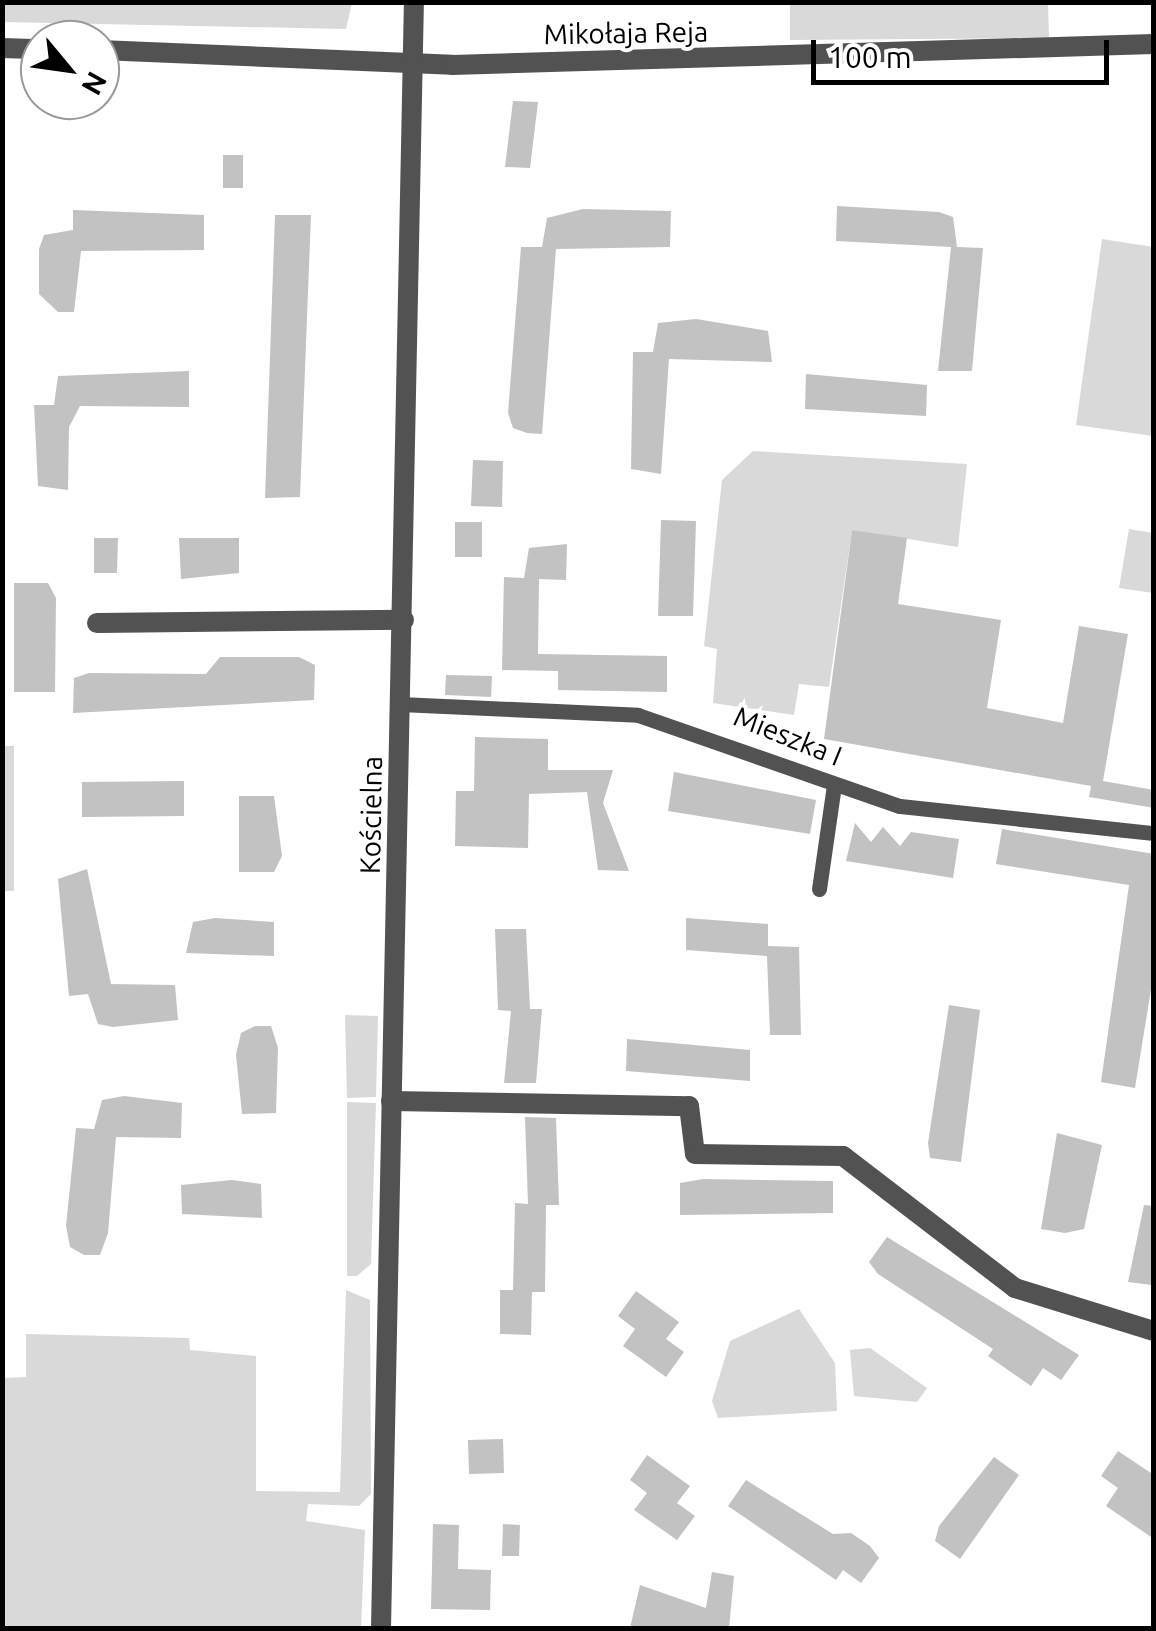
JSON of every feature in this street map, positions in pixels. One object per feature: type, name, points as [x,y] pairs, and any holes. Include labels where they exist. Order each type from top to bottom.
[{"type":"street","name":"Kościelna","points":[[381,1628],[414,2]]},
{"type":"street","name":"Mikołaja Reja","points":[[120,51],[414,64],[1154,44]]},
{"type":"street","points":[[97,623],[404,620]]},
{"type":"street","name":"Mieszka I","points":[[400,704],[638,714],[834,785],[956,815],[1154,832]]},
{"type":"street","points":[[818,889],[834,785]]},
{"type":"street","points":[[391,1101],[689,1106],[695,1154],[844,1156],[1015,1288],[1154,1331]]},
{"type":"shaded area","points":[[3,2],[352,2],[346,29],[120,24],[120,20],[3,22]]},
{"type":"shaded area","points":[[790,3],[1048,3],[1049,38],[790,40]]},
{"type":"shaded area","points":[[1102,239],[1153,247],[1153,436],[1076,425]]},
{"type":"shaded area","points":[[753,451],[967,464],[958,547],[852,530],[829,687],[799,684],[794,715],[713,703],[717,649],[704,646],[722,480]]},
{"type":"shaded area","points":[[1129,529],[1153,533],[1153,593],[1119,588]]},
{"type":"shaded area","points":[[3,746],[14,746],[14,891],[3,891]]},
{"type":"shaded area","points":[[345,1015],[378,1016],[376,1097],[347,1098]]},
{"type":"shaded area","points":[[347,1102],[376,1103],[371,1264],[357,1276],[347,1276]]},
{"type":"shaded area","points":[[346,1290],[370,1300],[371,1494],[359,1506],[308,1504],[306,1521],[365,1530],[361,1628],[3,1628],[2,1378],[26,1377],[26,1334],[189,1338],[190,1350],[256,1356],[256,1491],[340,1492]]},
{"type":"shaded area","points":[[799,1309],[835,1363],[837,1411],[718,1418],[712,1401],[730,1341]]},
{"type":"shaded area","points":[[870,1348],[927,1388],[917,1402],[854,1396],[850,1350]]},
{"type":"building","points":[[513,101],[538,102],[530,168],[505,167]]},
{"type":"building","points":[[223,155],[243,155],[243,188],[223,188]]},
{"type":"building","points":[[837,206],[939,212],[953,217],[957,247],[983,248],[972,371],[938,371],[951,247],[836,241]]},
{"type":"building","points":[[583,209],[671,211],[670,247],[556,249],[542,434],[527,433],[513,428],[508,413],[521,247],[542,247],[547,218]]},
{"type":"building","points":[[73,210],[204,215],[204,250],[81,251],[74,312],[58,312],[39,294],[39,249],[44,235],[73,230]]},
{"type":"building","points":[[275,215],[311,215],[300,497],[265,498]]},
{"type":"building","points":[[696,319],[768,331],[772,362],[669,359],[661,474],[631,469],[633,352],[653,352],[658,323]]},
{"type":"building","points":[[189,371],[189,407],[80,406],[69,427],[68,490],[38,486],[34,405],[54,405],[58,376]]},
{"type":"building","points":[[806,374],[927,385],[926,416],[805,409]]},
{"type":"building","points":[[473,460],[503,461],[502,507],[471,506]]},
{"type":"building","points":[[661,520],[696,521],[693,616],[658,616]]},
{"type":"building","points":[[455,522],[482,522],[482,557],[455,557]]},
{"type":"building","points":[[852,530],[907,538],[898,604],[1001,620],[987,708],[1063,723],[1079,626],[1128,634],[1103,781],[1154,790],[1154,808],[1089,797],[1091,786],[824,739]]},
{"type":"building","points":[[94,538],[118,538],[117,573],[94,573]]},
{"type":"building","points":[[179,538],[239,538],[239,573],[181,579]]},
{"type":"building","points":[[567,544],[566,580],[539,579],[538,654],[667,656],[667,692],[558,690],[558,671],[502,670],[504,577],[524,578],[529,548]]},
{"type":"building","points":[[14,583],[48,583],[56,598],[55,692],[14,692]]},
{"type":"building","points":[[220,657],[299,657],[315,665],[314,700],[73,713],[74,678],[89,673],[206,674]]},
{"type":"building","points":[[446,675],[492,676],[491,697],[445,695]]},
{"type":"building","points":[[475,737],[548,739],[548,770],[613,770],[603,803],[629,871],[598,870],[587,792],[529,794],[528,848],[455,846],[456,791],[474,791]]},
{"type":"building","points":[[674,772],[816,800],[810,834],[668,811]]},
{"type":"building","points":[[184,781],[184,816],[82,817],[82,782]]},
{"type":"building","points":[[239,796],[274,796],[282,856],[274,872],[239,872]]},
{"type":"building","points":[[855,823],[871,842],[883,827],[900,846],[911,832],[959,839],[953,878],[846,861]]},
{"type":"building","points":[[1002,829],[1154,854],[1154,971],[1135,1088],[1101,1082],[1129,885],[996,864]]},
{"type":"building","points":[[87,869],[111,984],[175,985],[178,1020],[113,1027],[98,1024],[88,994],[69,996],[58,879]]},
{"type":"building","points":[[215,918],[274,922],[274,956],[186,953],[193,922]]},
{"type":"building","points":[[686,918],[768,924],[768,946],[799,947],[801,1035],[770,1035],[767,956],[686,950]]},
{"type":"building","points":[[495,929],[526,929],[530,1009],[542,1009],[536,1083],[504,1083],[511,1011],[498,1010]]},
{"type":"building","points":[[949,1005],[980,1010],[961,1162],[930,1158],[928,1143]]},
{"type":"building","points":[[255,1026],[271,1026],[278,1048],[276,1113],[242,1114],[236,1055],[241,1033]]},
{"type":"building","points":[[627,1039],[750,1050],[750,1081],[626,1071]]},
{"type":"building","points":[[124,1096],[182,1103],[181,1138],[116,1137],[108,1233],[100,1255],[84,1255],[70,1247],[66,1226],[76,1128],[94,1129],[102,1100]]},
{"type":"building","points":[[525,1117],[556,1118],[559,1205],[546,1205],[545,1292],[532,1292],[531,1335],[500,1334],[500,1290],[513,1290],[515,1203],[528,1204]]},
{"type":"building","points":[[1057,1133],[1102,1145],[1084,1229],[1065,1233],[1041,1229]]},
{"type":"building","points":[[703,1179],[833,1181],[833,1213],[680,1215],[680,1183]]},
{"type":"building","points":[[232,1180],[261,1184],[262,1218],[182,1214],[181,1185]]},
{"type":"building","points":[[1144,1205],[1154,1206],[1152,1285],[1128,1282]]},
{"type":"building","points":[[887,1237],[1079,1355],[1061,1380],[1043,1368],[1031,1386],[988,1356],[993,1349],[878,1274],[869,1262]]},
{"type":"building","points":[[636,1291],[679,1322],[666,1339],[684,1352],[666,1377],[623,1346],[635,1329],[618,1316]]},
{"type":"building","points":[[503,1439],[504,1473],[469,1474],[468,1440]]},
{"type":"building","points":[[1118,1451],[1154,1475],[1154,1539],[1106,1506],[1118,1488],[1101,1476]]},
{"type":"building","points":[[647,1455],[690,1486],[677,1503],[695,1516],[677,1540],[634,1510],[647,1493],[630,1480]]},
{"type":"building","points":[[994,1457],[1019,1475],[960,1559],[935,1541],[939,1526]]},
{"type":"building","points":[[746,1480],[833,1534],[851,1533],[870,1546],[879,1558],[861,1583],[843,1570],[836,1580],[728,1506]]},
{"type":"building","points":[[433,1524],[459,1525],[458,1569],[491,1570],[490,1610],[431,1609]]},
{"type":"building","points":[[503,1524],[520,1525],[519,1556],[502,1556]]},
{"type":"building","points":[[712,1572],[734,1576],[729,1628],[630,1628],[640,1585],[706,1608]]}]
